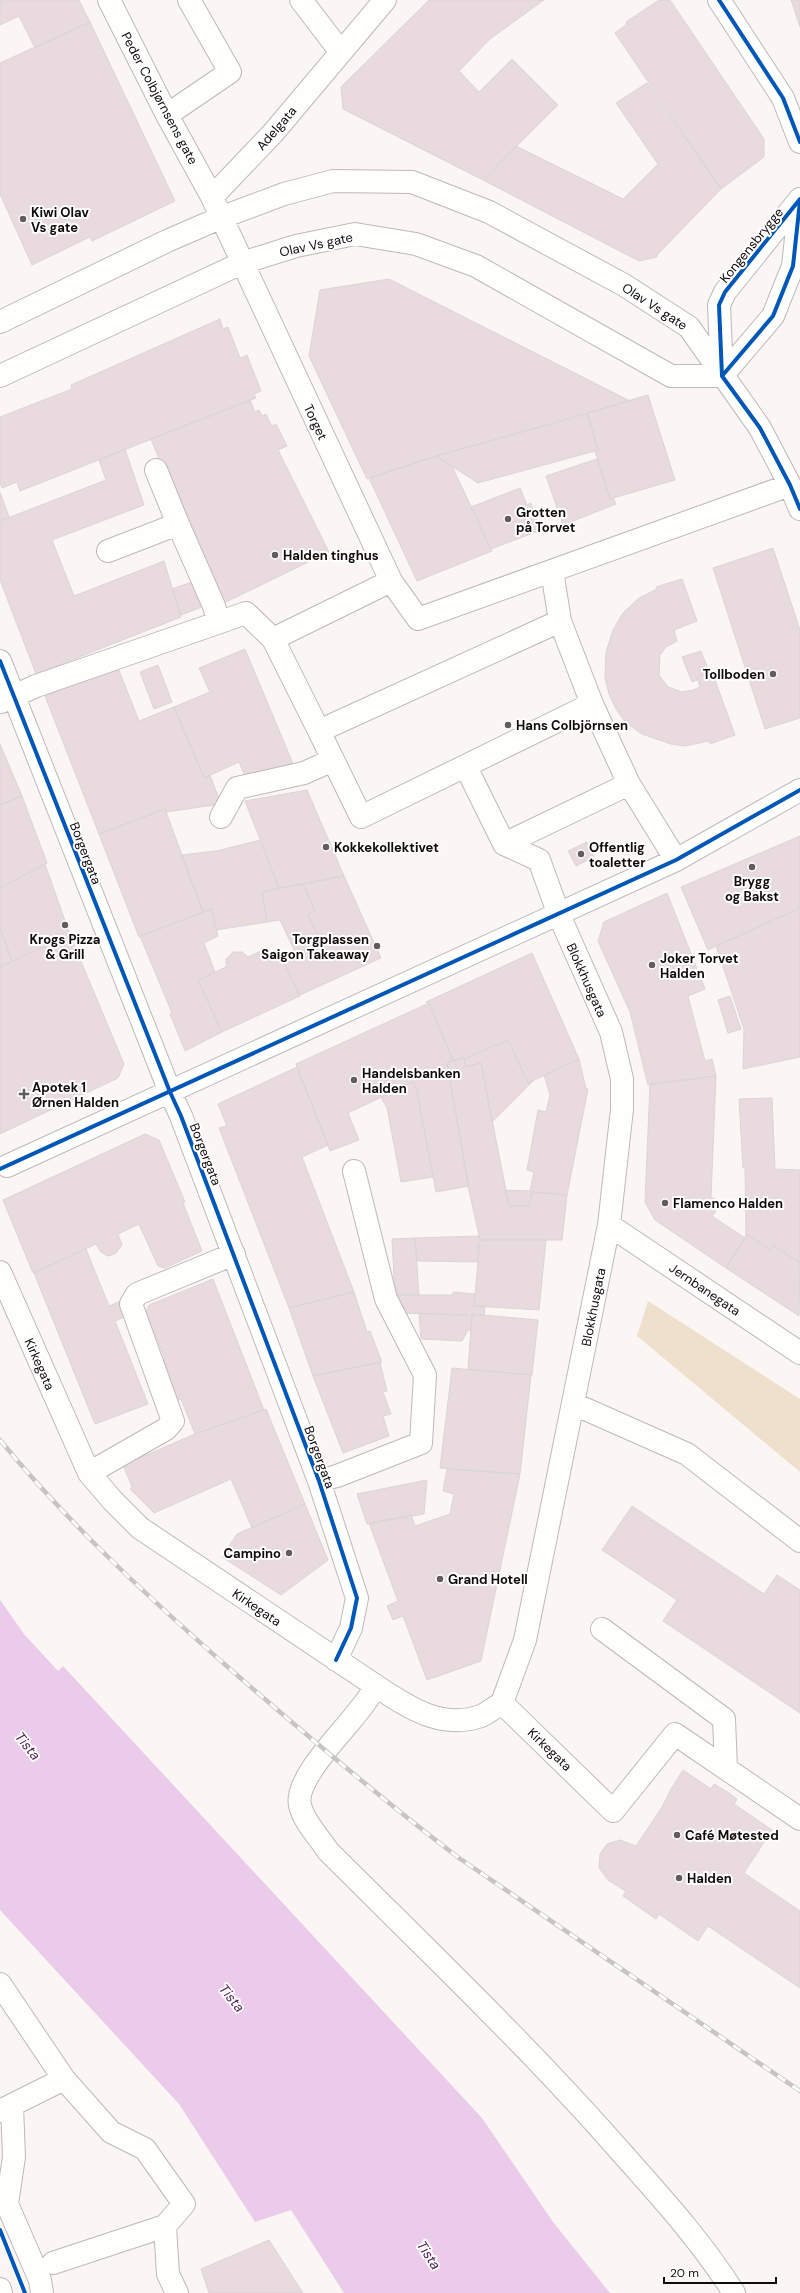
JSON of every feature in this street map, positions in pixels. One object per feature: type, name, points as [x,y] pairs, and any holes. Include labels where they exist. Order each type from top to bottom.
[{"type":"street","name":"Peder Colbjørnsens gate","points":[[109,0],[167,115],[212,197]]},
{"type":"street","points":[[167,115],[230,72],[190,0]]},
{"type":"street","points":[[301,0],[340,51]]},
{"type":"street","points":[[719,0],[783,98],[800,142]]},
{"type":"street","name":"Adelgata","points":[[212,197],[273,133],[379,2]]},
{"type":"street","name":"Olav Vs gate","points":[[0,322],[220,218],[284,194],[333,181],[412,182],[489,212],[624,285],[689,327],[722,376]]},
{"type":"street","points":[[212,197],[220,218],[242,263]]},
{"type":"street","name":"Kongensbrygge","points":[[722,376],[773,316],[793,266],[800,207]]},
{"type":"street","name":"Kongensbrygge","points":[[722,376],[719,306],[725,292],[800,207]]},
{"type":"street","name":"Olav Vs gate","points":[[0,376],[242,263],[296,246],[355,234],[416,244],[476,266],[671,376],[722,376]]},
{"type":"street","name":"Torget","points":[[242,263],[391,581],[418,619],[552,571]]},
{"type":"street","points":[[722,376],[760,428],[790,485],[800,509]]},
{"type":"street","points":[[156,470],[214,606],[218,621]]},
{"type":"street","points":[[676,860],[629,784],[592,704],[560,621],[552,571],[790,485]]},
{"type":"street","points":[[108,551],[178,524]]},
{"type":"street","points":[[273,639],[391,581]]},
{"type":"street","points":[[7,700],[36,686],[218,621],[246,613],[273,639],[361,817],[466,767],[592,704]]},
{"type":"street","points":[[319,732],[560,621]]},
{"type":"street","name":"Borgergata","points":[[0,660],[7,700],[181,1116],[319,1481],[357,1598],[351,1628],[336,1660]]},
{"type":"street","points":[[221,817],[237,788],[304,773],[333,760]]},
{"type":"street","points":[[466,767],[504,844],[629,784]]},
{"type":"street","points":[[7,1166],[559,915],[676,860],[800,790]]},
{"type":"street","name":"Blokkhusgata","points":[[502,1703],[525,1640],[574,1404],[609,1225],[622,1109],[622,1078],[611,1032],[559,915],[539,860],[504,844]]},
{"type":"street","points":[[319,1481],[337,1476],[421,1443],[425,1375],[386,1300],[354,1172]]},
{"type":"street","name":"Jernbanegata","points":[[609,1225],[800,1353]]},
{"type":"street","points":[[89,1472],[166,1428],[173,1421],[131,1304],[137,1294],[234,1254]]},
{"type":"street","name":"Kirkegata","points":[[0,1272],[89,1472],[140,1528],[403,1704],[432,1718],[458,1720],[481,1716],[502,1703],[613,1811],[675,1734],[726,1769]]},
{"type":"street","points":[[574,1404],[687,1454],[800,1541]]},
{"type":"street","points":[[602,1629],[724,1719],[726,1769],[800,1819]]},
{"type":"street","points":[[376,1686],[360,1709],[325,1751],[307,1777],[300,1794],[299,1804],[303,1814],[328,1851],[571,2094],[670,2207],[717,2267],[734,2293]]},
{"type":"street","points":[[0,1984],[64,2079],[111,2132],[145,2149],[184,2204],[165,2226],[53,2263]]},
{"type":"street","points":[[42,2293],[40,2280],[7,2204],[14,2157],[6,2108],[64,2079]]},
{"type":"street","points":[[165,2226],[168,2274],[177,2293]]},
{"type":"shaded area","points":[[648,1301],[800,1399],[800,1472],[637,1336]]},
{"type":"water","name":"Tista","points":[[0,1600],[24,1634],[58,1671],[63,1666],[482,2118],[553,2222],[610,2293],[344,2293],[291,2210],[255,2222],[179,2104],[0,1910]]},
{"type":"building","points":[[0,0],[79,0],[90,22],[35,48],[19,16],[0,25]]},
{"type":"building","points":[[429,0],[544,0],[490,39],[459,71],[479,92],[512,59],[558,105],[483,180],[343,109],[341,87]]},
{"type":"building","points":[[659,0],[670,0],[764,139],[764,157],[721,189],[615,33],[627,24],[626,22]]},
{"type":"building","points":[[791,0],[800,0],[800,27]]},
{"type":"building","points":[[90,22],[175,201],[92,241],[90,237],[32,265],[0,194],[0,63]]},
{"type":"building","points":[[647,83],[721,189],[657,255],[657,257],[639,261],[483,180],[516,146],[623,199],[658,164],[616,103]]},
{"type":"building","points":[[389,279],[630,401],[436,456],[367,479],[309,356],[320,290]]},
{"type":"building","points":[[220,319],[223,329],[228,327],[240,358],[247,355],[261,391],[254,394],[256,398],[20,491],[17,482],[2,488],[0,483],[0,417],[72,389],[71,385]]},
{"type":"building","points":[[648,395],[675,480],[610,499],[595,451],[598,450],[587,413]]},
{"type":"building","points":[[250,400],[255,412],[259,410],[262,416],[266,414],[272,426],[276,424],[287,446],[278,450],[329,552],[222,604],[153,462],[159,459],[151,439]]},
{"type":"building","points":[[588,414],[598,450],[595,451],[478,483],[436,456]]},
{"type":"building","points":[[125,449],[144,505],[52,540],[74,596],[164,561],[181,617],[36,674],[0,580],[0,521],[106,480],[99,460]]},
{"type":"building","points":[[436,456],[452,466],[492,551],[417,581],[369,478]]},
{"type":"building","points":[[597,459],[610,499],[613,498],[616,504],[563,525],[546,476]]},
{"type":"building","points":[[520,488],[527,505],[531,503],[541,530],[491,549],[471,507]]},
{"type":"building","points":[[0,492],[9,517],[0,521]]},
{"type":"building","name":"Tollboden","points":[[773,548],[800,630],[800,718],[765,729],[713,568]]},
{"type":"building","points":[[209,576],[220,600],[181,615],[172,589]]},
{"type":"building","points":[[682,579],[697,621],[674,630],[677,641],[666,647],[660,655],[659,675],[668,687],[682,692],[700,687],[697,677],[712,672],[735,735],[710,744],[709,741],[685,746],[671,744],[642,734],[625,722],[616,709],[609,694],[605,678],[606,652],[613,630],[623,613],[639,598],[657,589],[656,587]]},
{"type":"building","points":[[245,649],[294,766],[249,785],[239,762],[204,778],[174,707],[210,692],[199,668]]},
{"type":"building","points":[[701,651],[708,669],[703,670],[704,674],[697,677],[697,680],[692,682],[682,657]]},
{"type":"building","points":[[158,665],[172,702],[154,709],[140,672]]},
{"type":"building","points":[[118,668],[139,721],[174,707],[204,778],[210,775],[221,804],[166,812],[165,809],[99,834],[45,696]]},
{"type":"building","points":[[0,744],[22,796],[0,805]]},
{"type":"building","points":[[307,790],[344,876],[279,888],[245,801]]},
{"type":"building","points":[[22,796],[47,863],[0,888],[0,805]]},
{"type":"building","points":[[165,809],[203,912],[139,937],[99,834]]},
{"type":"building","points":[[800,836],[800,908],[708,950],[681,887]]},
{"type":"building","points":[[260,840],[279,888],[262,892],[267,922],[216,930],[212,909],[203,912],[181,855],[216,851]]},
{"type":"building","name":"Offentlig toaletter","points":[[587,842],[594,857],[576,866],[568,851]]},
{"type":"building","points":[[45,864],[70,935],[12,961],[0,928],[0,888]]},
{"type":"building","points":[[344,876],[381,958],[300,995],[283,960],[321,942],[308,914],[315,911],[303,884]]},
{"type":"building","points":[[303,884],[315,911],[308,914],[321,942],[296,954],[280,920],[267,922],[262,892]]},
{"type":"building","points":[[667,893],[705,989],[688,996],[705,1061],[712,1059],[716,1076],[648,1085],[630,1012],[598,941],[604,922]]},
{"type":"building","points":[[800,908],[800,1057],[743,1069],[744,1029],[716,946]]},
{"type":"building","points":[[212,909],[218,936],[204,943],[215,972],[198,980],[222,1032],[185,1051],[170,1014],[172,1013],[140,936]]},
{"type":"building","points":[[0,928],[12,961],[0,967]]},
{"type":"building","points":[[70,935],[124,1064],[118,1078],[0,1134],[0,967]]},
{"type":"building","points":[[265,949],[281,956],[300,996],[222,1032],[198,980],[226,967],[226,959],[233,952],[242,952],[248,957]]},
{"type":"building","points":[[532,953],[579,1059],[528,1083],[508,1040],[464,1059],[464,1057],[453,1061],[429,1003],[426,1002]]},
{"type":"building","points":[[730,996],[741,1029],[728,1033],[718,1000]]},
{"type":"building","points":[[429,1003],[453,1061],[447,1063],[469,1186],[436,1192],[417,1092],[413,1082],[348,1113],[359,1140],[330,1151],[296,1064]]},
{"type":"building","points":[[508,1040],[528,1083],[534,1080],[492,1122],[481,1063],[465,1067],[464,1059]]},
{"type":"building","points":[[464,1057],[465,1067],[481,1063],[509,1206],[529,1206],[532,1192],[567,1195],[562,1240],[480,1240],[468,1186],[447,1063]]},
{"type":"building","points":[[579,1059],[586,1089],[588,1089],[567,1195],[532,1192],[529,1206],[509,1206],[505,1190],[530,1191],[534,1172],[527,1170],[538,1110],[546,1112],[550,1095],[544,1075]]},
{"type":"building","points":[[297,1067],[328,1145],[302,1157],[354,1292],[289,1308],[219,1128],[227,1126],[218,1104]]},
{"type":"building","points":[[716,1076],[711,1197],[716,1200],[715,1213],[712,1216],[745,1238],[726,1268],[655,1220],[645,1202],[650,1084]]},
{"type":"building","points":[[413,1082],[417,1092],[433,1177],[401,1182],[387,1108],[381,1097]]},
{"type":"building","points":[[772,1098],[775,1169],[800,1170],[800,1263],[773,1245],[770,1250],[747,1234],[746,1236],[745,1168],[743,1168],[739,1099]]},
{"type":"building","points":[[145,1134],[159,1140],[185,1202],[183,1203],[202,1251],[165,1268],[158,1266],[139,1224],[118,1234],[122,1245],[116,1253],[112,1255],[107,1256],[100,1251],[96,1244],[33,1273],[3,1200]]},
{"type":"building","points":[[747,1234],[770,1250],[773,1245],[800,1263],[799,1316],[726,1268]]},
{"type":"building","points":[[479,1236],[478,1262],[417,1261],[415,1238]]},
{"type":"building","points":[[415,1238],[419,1295],[395,1295],[392,1239]]},
{"type":"building","points":[[480,1240],[546,1240],[539,1310],[474,1306]]},
{"type":"building","points":[[86,1249],[109,1306],[121,1301],[127,1316],[115,1321],[148,1404],[95,1424],[34,1273]]},
{"type":"building","points":[[213,1279],[264,1410],[195,1434],[181,1399],[172,1403],[156,1363],[165,1359],[146,1312],[149,1305]]},
{"type":"building","points":[[354,1292],[367,1332],[370,1331],[382,1362],[313,1376],[289,1308]]},
{"type":"building","points":[[453,1292],[475,1294],[474,1306],[485,1306],[484,1315],[396,1313],[395,1295],[453,1295]]},
{"type":"building","points":[[419,1313],[472,1316],[471,1330],[468,1330],[462,1341],[421,1339]]},
{"type":"building","points":[[472,1314],[538,1320],[532,1375],[468,1369]]},
{"type":"building","points":[[380,1362],[387,1391],[383,1392],[391,1414],[383,1416],[389,1436],[343,1453],[313,1376]]},
{"type":"building","points":[[452,1368],[531,1375],[520,1474],[440,1468]]},
{"type":"building","points":[[266,1409],[305,1504],[252,1528],[231,1479],[154,1513],[130,1489],[132,1487],[123,1465],[195,1434]]},
{"type":"building","points":[[447,1469],[520,1474],[481,1661],[427,1680],[403,1616],[393,1620],[387,1606],[398,1601],[369,1523],[411,1515],[415,1526],[450,1514],[454,1494],[443,1491]]},
{"type":"building","points":[[427,1480],[424,1514],[367,1524],[357,1494]]},
{"type":"building","points":[[305,1504],[328,1560],[281,1595],[222,1557],[237,1534]]},
{"type":"building","points":[[632,1506],[764,1594],[777,1575],[800,1590],[800,1713],[663,1621],[677,1600],[602,1550]]},
{"type":"building","name":"Halden","points":[[683,1770],[711,1789],[714,1784],[726,1791],[737,1799],[734,1804],[772,1830],[744,1873],[800,1911],[800,1988],[708,1926],[698,1941],[659,1914],[656,1919],[623,1896],[626,1891],[609,1881],[599,1868],[600,1854],[607,1844],[620,1840],[636,1846],[662,1807]]},
{"type":"building","points":[[269,2240],[303,2293],[209,2293],[201,2269]]},
{"type":"railway","points":[[0,1440],[26,1471],[81,1530],[139,1587],[230,1669],[372,1789],[459,1858],[800,2091]]},
{"type":"cycle path","points":[[719,0],[783,98],[800,142]]},
{"type":"cycle path","points":[[800,199],[725,292],[719,305],[722,376],[760,428],[790,485],[800,509]]},
{"type":"cycle path","points":[[722,376],[773,316],[793,266],[800,201]]},
{"type":"cycle path","points":[[0,661],[170,1092],[181,1116],[319,1481],[357,1598],[351,1628],[336,1660]]},
{"type":"cycle path","points":[[0,1169],[676,860],[800,790]]},
{"type":"cycle path","points":[[0,2230],[25,2293]]},
{"type":"place","name":"Kiwi Olav Vs gate","points":[[23,219]]},
{"type":"place","name":"Grotten på Torvet","points":[[508,519]]},
{"type":"place","name":"Halden tinghus","points":[[275,555]]},
{"type":"place","name":"Tollboden","points":[[773,674]]},
{"type":"place","name":"Hans Colbjörnsen","points":[[508,725]]},
{"type":"place","name":"Kokkekollektivet","points":[[326,847]]},
{"type":"place","name":"Offentlig toaletter","points":[[581,854]]},
{"type":"place","name":"Brygg og Bakst","points":[[752,867]]},
{"type":"place","name":"Krogs Pizza & Grill","points":[[65,925]]},
{"type":"place","name":"Torgplassen Saigon Takeaway","points":[[377,946]]},
{"type":"place","name":"Joker Torvet Halden","points":[[652,965]]},
{"type":"place","name":"Handelsbanken Halden","points":[[354,1080]]},
{"type":"place","name":"Apotek 1 Ørnen Halden","points":[[24,1094]]},
{"type":"place","name":"Flamenco Halden","points":[[665,1203]]},
{"type":"place","name":"Campino","points":[[289,1553]]},
{"type":"place","name":"Grand Hotell","points":[[440,1579]]},
{"type":"place","name":"Café Møtested","points":[[677,1835]]},
{"type":"place","name":"Halden","points":[[679,1878]]}]
